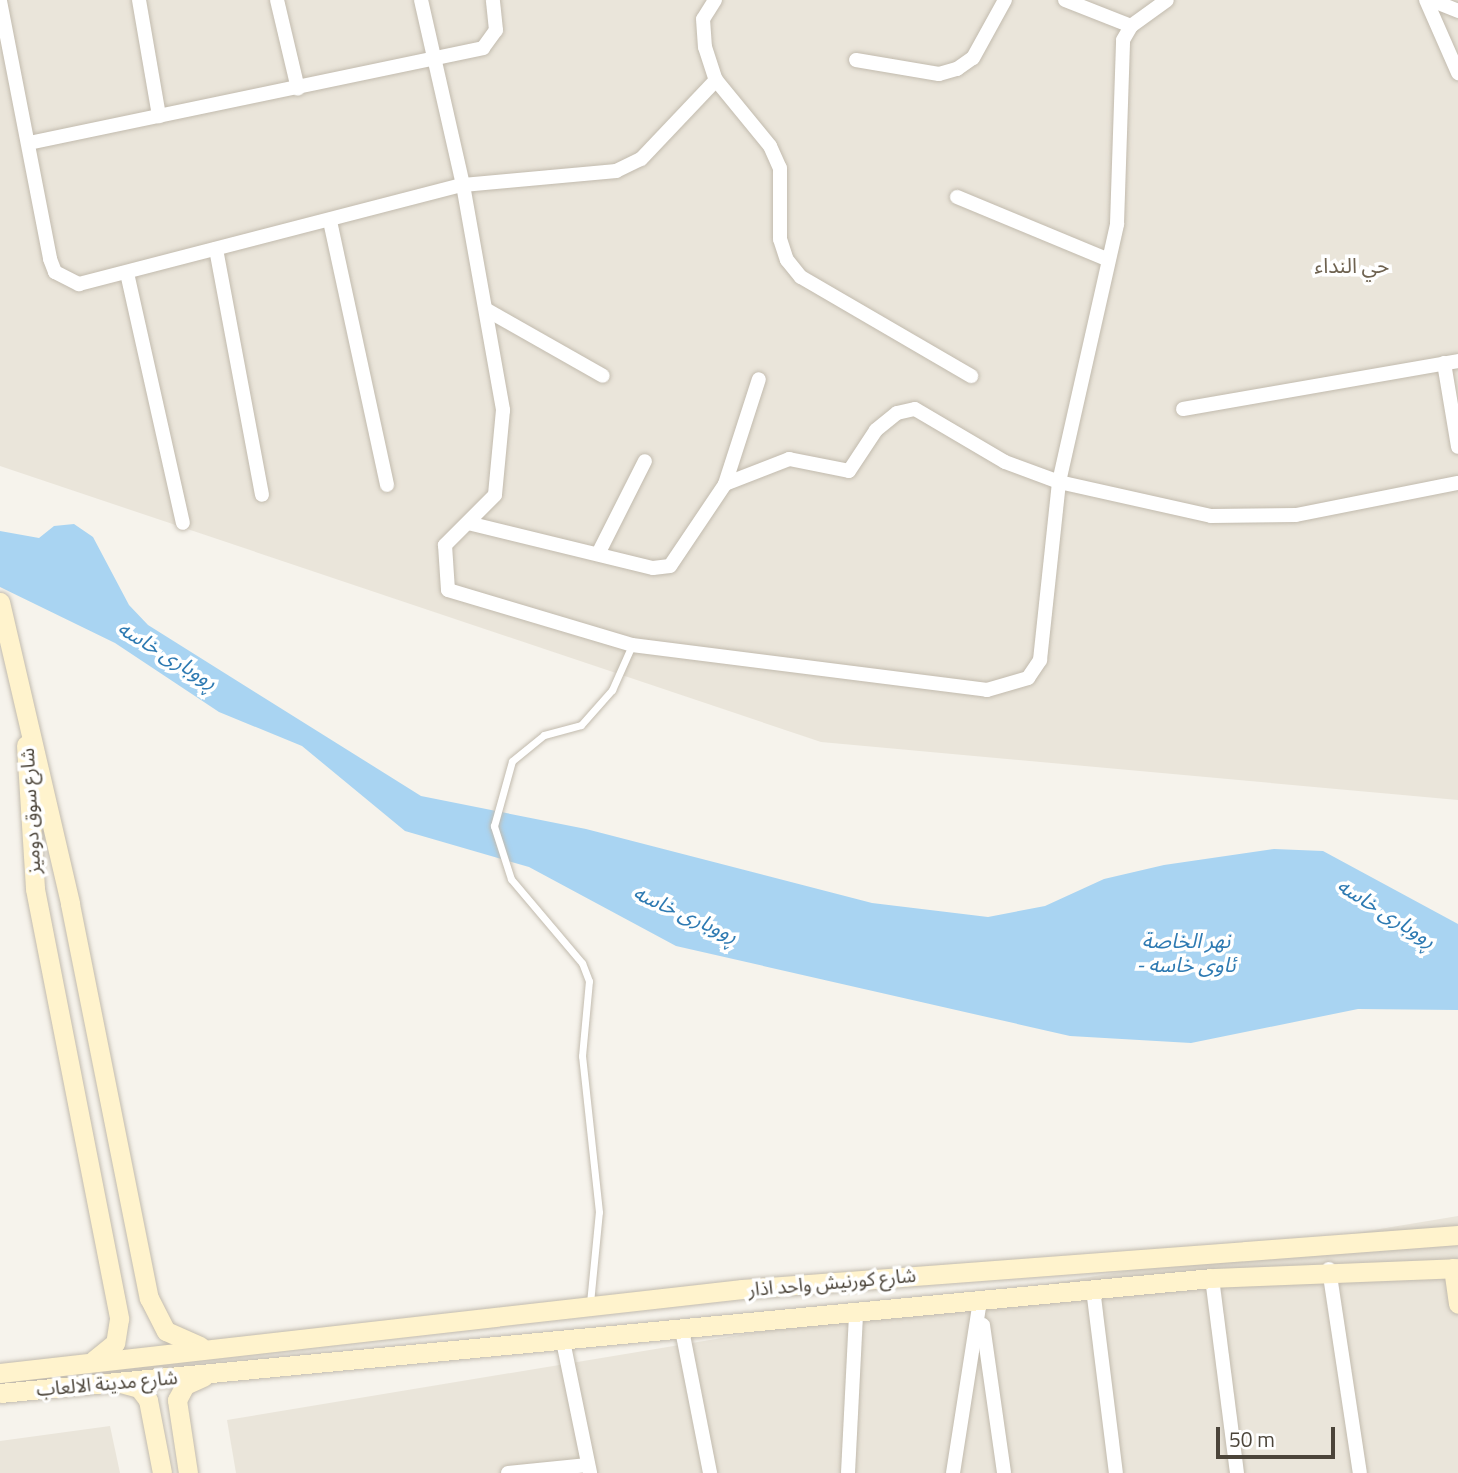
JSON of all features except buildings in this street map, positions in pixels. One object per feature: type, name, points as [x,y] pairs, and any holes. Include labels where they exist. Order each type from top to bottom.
[{"type":"main road","points":[[0,602],[26,730]]},
{"type":"main road","name":"شارع سوق دوميز","points":[[26,730],[54,828],[152,1309],[171,1334],[208,1348]]},
{"type":"main road","name":"شارع سوق دوميز","points":[[26,730],[34,889],[118,1320],[113,1346],[85,1362]]},
{"type":"main road","name":"شارع كورنيش واحد اذار","points":[[208,1348],[742,1289],[1458,1235]]},
{"type":"main road","points":[[1455,1268],[1458,1304]]},
{"type":"main road","name":"شارع كورنيش واحد اذار","points":[[215,1374],[745,1322],[981,1305],[1093,1289],[1212,1278],[1329,1269],[1455,1268]]},
{"type":"main road","points":[[742,1289],[745,1322]]},
{"type":"main road","name":"شارع مدينة الالعاب","points":[[0,1373],[208,1348]]},
{"type":"main road","points":[[188,1473],[179,1426],[181,1389],[215,1374]]},
{"type":"main road","name":"شارع مدينة الالعاب","points":[[0,1393],[215,1374]]},
{"type":"main road","points":[[109,1382],[145,1393],[155,1429],[162,1473]]},
{"type":"main road","points":[[155,1429],[179,1426]]},
{"type":"street","points":[[139,0],[159,116]]},
{"type":"street","points":[[278,0],[298,89]]},
{"type":"street","points":[[421,0],[431,60],[463,185],[487,310],[504,441],[495,495],[445,545],[443,580],[456,597],[632,645],[1009,688],[1040,660],[1059,482],[1107,260],[1121,177],[1120,58],[1131,26],[1167,0]]},
{"type":"street","points":[[29,143],[431,60],[492,40],[493,0]]},
{"type":"street","points":[[715,0],[702,33],[716,80],[771,146],[780,168],[780,239],[802,277],[971,376]]},
{"type":"street","points":[[856,60],[939,74],[957,69],[973,58],[1005,0]]},
{"type":"street","points":[[1065,0],[1131,26]]},
{"type":"street","points":[[1428,0],[1458,11]]},
{"type":"street","points":[[1428,0],[1458,73]]},
{"type":"street","points":[[0,1],[55,272],[79,285],[463,185],[616,171],[641,159],[716,80]]},
{"type":"street","points":[[957,197],[1107,260]]},
{"type":"street","points":[[330,221],[387,485]]},
{"type":"street","points":[[216,249],[262,495]]},
{"type":"street","points":[[127,273],[183,523]]},
{"type":"street","points":[[487,310],[603,376]]},
{"type":"street","points":[[1183,409],[1451,362],[1458,447]]},
{"type":"street","points":[[468,523],[653,568],[670,566],[725,484],[759,379]]},
{"type":"street","points":[[725,484],[789,459],[849,471],[876,430],[915,409],[980,450],[1059,482],[1149,505],[1259,519],[1458,483]]},
{"type":"street","points":[[598,554],[645,461]]},
{"type":"street","points":[[1329,1269],[1360,1473]]},
{"type":"street","points":[[1212,1278],[1237,1473]]},
{"type":"street","points":[[1093,1289],[1115,1473]]},
{"type":"street","points":[[953,1473],[981,1305]]},
{"type":"street","points":[[981,1305],[1004,1473]]},
{"type":"street","points":[[848,1473],[856,1313]]},
{"type":"street","points":[[682,1330],[710,1473]]},
{"type":"street","points":[[508,1473],[589,1469],[563,1341]]},
{"type":"lane","points":[[589,1306],[599,1212],[582,1056],[589,981],[504,865],[494,840],[498,805],[512,761],[524,747],[581,724],[612,690],[632,645]]},
{"type":"shaded area","points":[[0,0],[1458,0],[1458,800],[821,742],[0,466]]},
{"type":"shaded area","points":[[1458,1216],[1458,1473],[236,1473],[227,1420]]},
{"type":"shaded area","points":[[110,1426],[120,1473],[0,1473],[0,1441]]},
{"type":"water","name":"نهر الخاصة - ئاوی خاسە","points":[[74,524],[93,537],[129,605],[148,625],[421,796],[586,829],[872,903],[988,917],[1045,906],[1104,879],[1164,865],[1274,849],[1323,851],[1458,924],[1458,1010],[1358,1009],[1191,1043],[1070,1036],[676,946],[529,867],[405,831],[302,746],[219,712],[115,643],[0,587],[0,531],[39,538],[54,526]]},
{"type":"district","name":"حي النداء","points":[[1352,265]]},
{"type":"water label","name":"ڕووباری خاسە","points":[[168,654]]},
{"type":"water label","name":"ڕووباری خاسە","points":[[1387,912]]},
{"type":"water label","name":"ڕووباری خاسە","points":[[686,913]]}]
